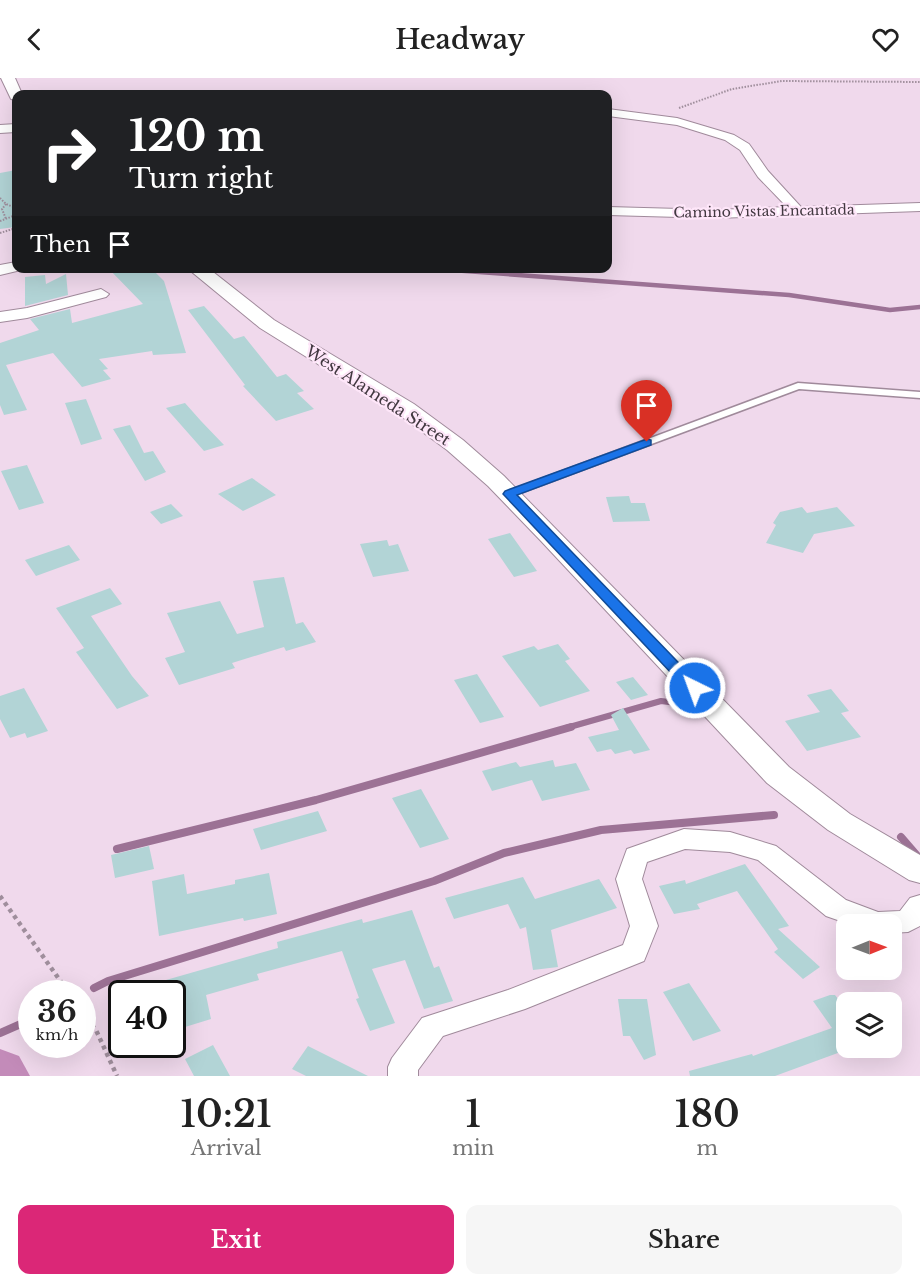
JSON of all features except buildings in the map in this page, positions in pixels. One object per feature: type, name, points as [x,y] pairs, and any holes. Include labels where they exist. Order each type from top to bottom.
[{"type":"street","points":[[612,113],[634,113],[721,134],[742,144],[763,173],[797,211]]},
{"type":"street","name":"Camino Vistas Encantada","points":[[612,210],[716,214],[920,207]]},
{"type":"street","name":"West Alameda Street","points":[[202,273],[274,328],[431,426],[466,454],[509,494],[778,775],[839,822],[920,871]]},
{"type":"street","points":[[0,318],[27,314],[101,294]]},
{"type":"street","points":[[403,1076],[403,1067],[433,1027],[515,1000],[634,954],[644,926],[629,879],[636,856],[684,839],[730,842],[767,853],[836,908],[877,923],[908,921],[920,906]]},
{"type":"lane","points":[[509,494],[798,386],[920,395]]},
{"type":"path","points":[[634,113],[681,108],[732,89],[782,81],[920,82]]},
{"type":"path","points":[[0,198],[12,206]]},
{"type":"path","points":[[6,204],[2,209],[6,219]]},
{"type":"path","points":[[0,221],[12,217]]},
{"type":"path","points":[[0,896],[60,980]]},
{"type":"path","points":[[96,1030],[117,1076]]},
{"type":"waterway","points":[[492,273],[789,295],[890,310],[920,307]]},
{"type":"waterway","points":[[566,728],[661,701],[684,704]]},
{"type":"waterway","points":[[117,849],[316,800],[571,727]]},
{"type":"waterway","points":[[96,987],[108,981],[434,881],[504,853],[601,830],[774,815]]},
{"type":"waterway","points":[[901,837],[920,859]]},
{"type":"waterway","points":[[0,1033],[18,1025]]},
{"type":"waterway","points":[[0,1073],[3,1076]]},
{"type":"route","points":[[647,442],[509,494],[695,688]]}]
